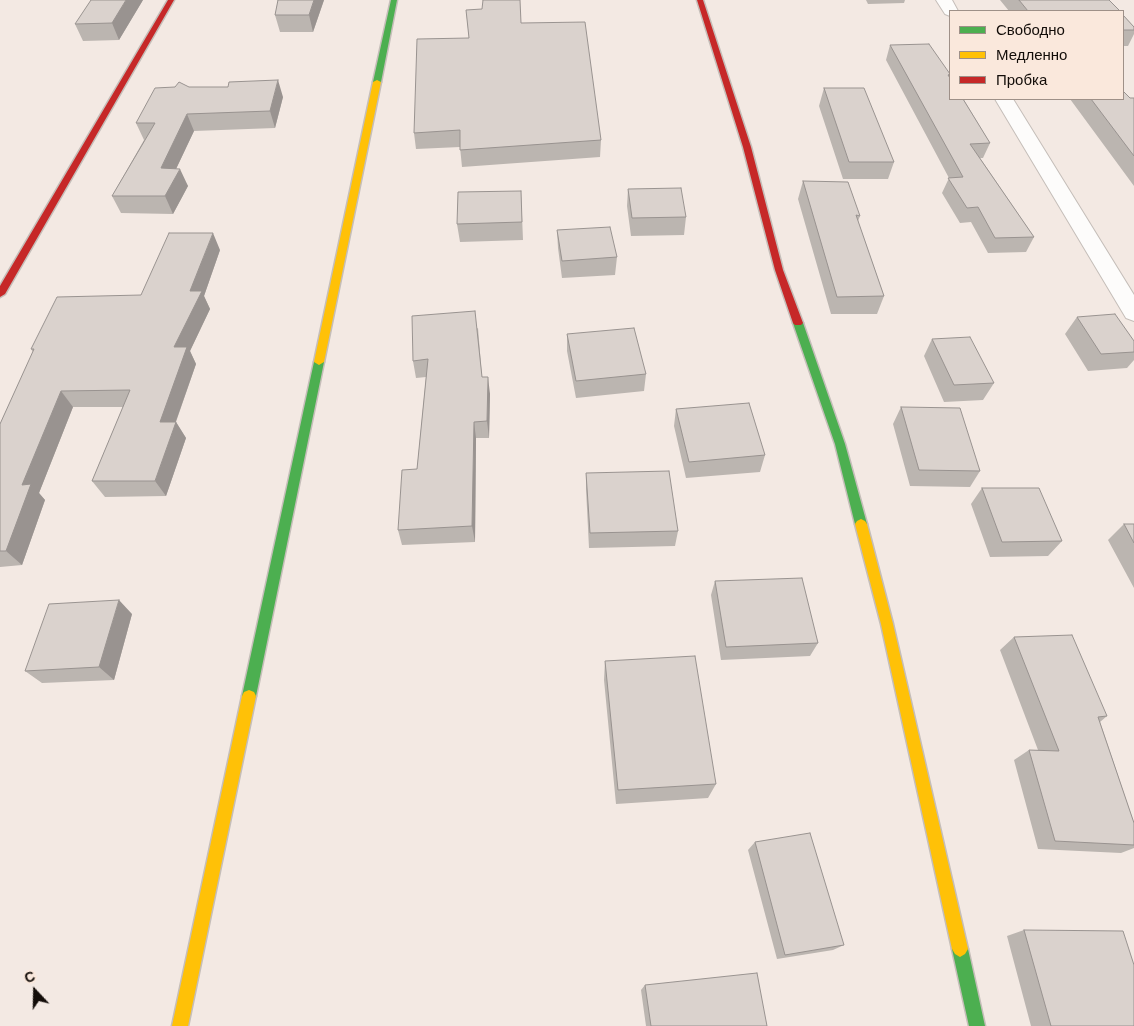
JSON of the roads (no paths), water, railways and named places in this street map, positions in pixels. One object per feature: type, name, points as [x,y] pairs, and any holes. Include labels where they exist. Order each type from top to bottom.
[{"type":"street","points":[[0,294],[171,0]]},
{"type":"street","points":[[180,1026],[394,0]]},
{"type":"street","points":[[700,0],[747,147],[780,270],[840,444],[887,624],[977,1026]]},
{"type":"street","points":[[1005,100],[1134,313]]}]
